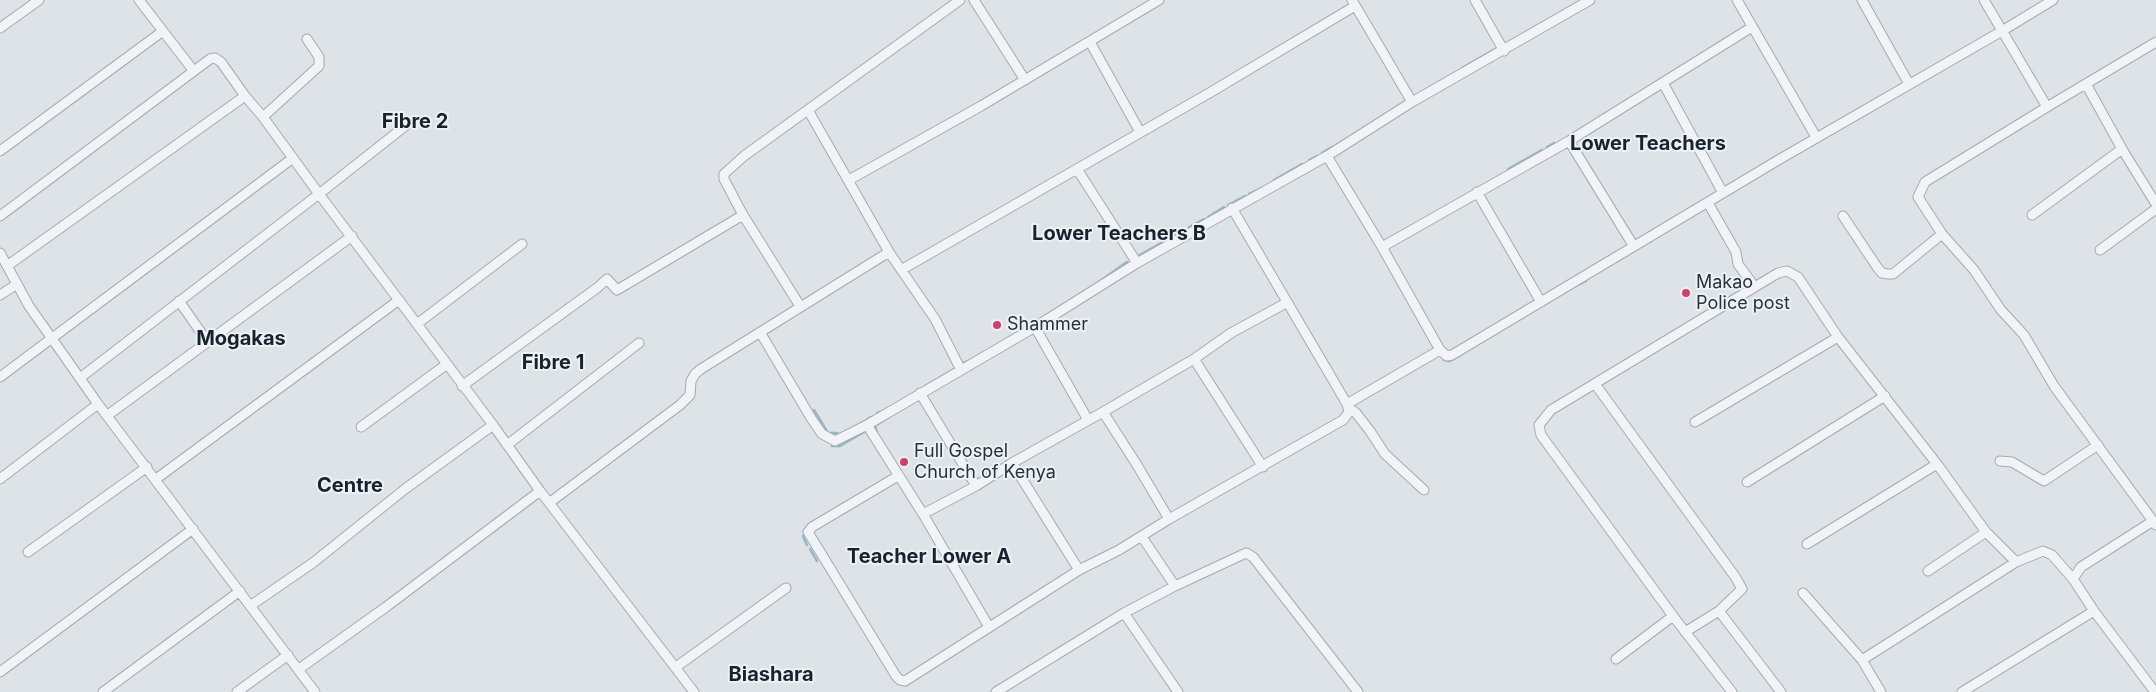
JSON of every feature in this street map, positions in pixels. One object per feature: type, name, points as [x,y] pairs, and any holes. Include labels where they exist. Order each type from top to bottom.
[{"type":"street","points":[[0,28],[39,0]]},
{"type":"street","points":[[139,0],[193,70]]},
{"type":"street","points":[[800,306],[743,215],[725,182],[724,174],[744,156],[960,0]]},
{"type":"street","points":[[974,0],[1025,80]]},
{"type":"street","points":[[849,180],[1025,80],[1159,0]]},
{"type":"street","points":[[1475,0],[1504,50]]},
{"type":"street","points":[[760,332],[822,434],[835,441],[1035,327],[1137,263],[1327,156],[1412,102],[1590,0]]},
{"type":"street","points":[[1737,0],[1816,137]]},
{"type":"street","points":[[1862,0],[1909,84]]},
{"type":"street","points":[[1984,0],[2047,107]]},
{"type":"street","points":[[1327,156],[1382,247],[1440,350],[1447,356],[1452,355],[1816,137],[2002,32],[2053,0]]},
{"type":"street","points":[[901,270],[1140,132],[1353,3],[1412,102]]},
{"type":"street","points":[[1382,247],[1569,141],[1752,27]]},
{"type":"street","points":[[0,151],[162,31]]},
{"type":"street","points":[[263,118],[318,66],[319,57],[307,39]]},
{"type":"street","points":[[1090,42],[1140,132]]},
{"type":"street","points":[[2073,579],[2081,567],[2155,523],[2054,386],[2024,335],[2001,310],[1974,270],[1942,234],[1920,203],[1918,197],[1925,182],[2156,42]]},
{"type":"street","points":[[0,216],[202,63],[215,58],[222,62],[245,96],[352,236],[540,491],[694,692]]},
{"type":"street","points":[[1662,83],[1723,192]]},
{"type":"street","points":[[2086,84],[2122,149],[2156,204]]},
{"type":"street","points":[[7,266],[245,96]]},
{"type":"street","points":[[808,110],[889,252],[935,319],[961,370]]},
{"type":"street","points":[[80,378],[320,194],[409,123]]},
{"type":"street","points":[[1569,141],[1633,246]]},
{"type":"street","points":[[2032,215],[2122,149]]},
{"type":"street","points":[[0,377],[293,158]]},
{"type":"street","points":[[1077,169],[1137,263]]},
{"type":"street","points":[[1477,192],[1541,302]]},
{"type":"street","points":[[1708,202],[1736,252],[1738,264],[1754,286]]},
{"type":"street","points":[[1232,208],[1348,406],[1370,430],[1385,454],[1424,490]]},
{"type":"street","points":[[2100,250],[2156,210]]},
{"type":"street","points":[[462,386],[597,288],[607,278],[616,290],[743,215]]},
{"type":"street","points":[[1843,216],[1882,273],[1892,274],[1942,234]]},
{"type":"street","points":[[108,415],[352,236]]},
{"type":"street","points":[[417,324],[522,244]]},
{"type":"street","points":[[549,503],[680,405],[690,395],[691,381],[701,369],[889,252]]},
{"type":"street","points":[[0,253],[29,306],[98,404],[299,669],[313,691]]},
{"type":"street","points":[[1732,692],[1673,616],[1541,435],[1539,425],[1551,410],[1778,273],[1787,271],[1798,277],[1838,337],[1937,464],[1986,532],[2016,562]]},
{"type":"street","points":[[0,295],[17,284]]},
{"type":"street","points":[[156,479],[399,300]]},
{"type":"street","points":[[179,301],[207,341]]},
{"type":"street","points":[[923,514],[976,486],[1012,463],[1194,359],[1231,333],[1286,303]]},
{"type":"street","points":[[1035,327],[1088,420]]},
{"type":"street","points":[[1695,422],[1838,337]]},
{"type":"street","points":[[507,445],[639,343]]},
{"type":"street","points":[[1348,406],[1440,350]]},
{"type":"street","points":[[1194,359],[1263,467]]},
{"type":"street","points":[[361,427],[447,364]]},
{"type":"street","points":[[1596,384],[1742,589],[1719,611],[1685,632]]},
{"type":"street","points":[[920,393],[976,486]]},
{"type":"street","points":[[1747,482],[1885,396]]},
{"type":"street","points":[[0,479],[98,404]]},
{"type":"street","points":[[898,476],[812,527],[808,532],[900,680],[905,681],[1079,570],[1142,537],[1169,518],[1263,467],[1343,420],[1347,416],[1348,406]]},
{"type":"street","points":[[1103,412],[1169,518]]},
{"type":"street","points":[[867,424],[990,627]]},
{"type":"street","points":[[250,606],[314,562],[405,489],[493,425]]},
{"type":"street","points":[[2000,461],[2012,462],[2044,481],[2098,445]]},
{"type":"street","points":[[1012,463],[1079,570]]},
{"type":"street","points":[[1807,544],[1937,464]]},
{"type":"street","points":[[28,552],[147,467]]},
{"type":"street","points":[[299,669],[386,607],[540,491]]},
{"type":"street","points":[[0,672],[194,529]]},
{"type":"street","points":[[1928,571],[1986,532]]},
{"type":"street","points":[[1142,537],[1175,586]]},
{"type":"street","points":[[1862,660],[2016,562],[2043,551],[2052,555],[2073,579],[2094,611],[2155,692]]},
{"type":"street","points":[[996,692],[1124,613],[1175,586],[1241,555],[1250,554],[1358,692]]},
{"type":"street","points":[[676,667],[786,588]]},
{"type":"street","points":[[103,692],[240,591]]},
{"type":"street","points":[[1803,592],[1862,660],[1881,692]]},
{"type":"street","points":[[1719,611],[1781,692]]},
{"type":"street","points":[[1962,692],[2094,611]]},
{"type":"street","points":[[1124,613],[1178,692]]},
{"type":"street","points":[[1616,659],[1673,616]]},
{"type":"street","points":[[237,692],[288,655]]},
{"type":"waterway","points":[[1462,68],[1497,48]]},
{"type":"waterway","points":[[1547,147],[1554,143]]},
{"type":"waterway","points":[[1322,153],[1332,147]]},
{"type":"waterway","points":[[1508,169],[1542,150]]},
{"type":"waterway","points":[[1309,160],[1317,156]]},
{"type":"waterway","points":[[1274,180],[1302,164]]},
{"type":"waterway","points":[[1249,194],[1264,187]]},
{"type":"waterway","points":[[1228,205],[1245,196]]},
{"type":"waterway","points":[[1208,217],[1224,207]]},
{"type":"waterway","points":[[1189,227],[1204,219]]},
{"type":"waterway","points":[[1180,233],[1186,229]]},
{"type":"waterway","points":[[1138,256],[1177,234]]},
{"type":"waterway","points":[[1093,286],[1127,262]]},
{"type":"waterway","points":[[1578,285],[1586,281]]},
{"type":"waterway","points":[[1444,360],[1450,361],[1459,356]]},
{"type":"waterway","points":[[963,363],[969,361]]},
{"type":"waterway","points":[[925,386],[956,368]]},
{"type":"waterway","points":[[814,410],[828,433],[837,433]]},
{"type":"waterway","points":[[877,413],[884,411]]},
{"type":"waterway","points":[[862,423],[871,417]]},
{"type":"waterway","points":[[877,433],[875,426],[889,417]]},
{"type":"waterway","points":[[832,446],[840,446],[864,432]]},
{"type":"waterway","points":[[803,536],[807,545]]},
{"type":"waterway","points":[[810,549],[817,561]]},
{"type":"place","name":"Makao Police post","points":[[1686,293]]},
{"type":"place","name":"Shammer","points":[[997,325]]},
{"type":"place","name":"Full Gospel Church of Kenya","points":[[904,462]]},
{"type":"district","name":"Fibre 2","points":[[415,122]]},
{"type":"district","name":"Lower Teachers","points":[[1648,144]]},
{"type":"district","name":"Lower Teachers B","points":[[1119,234]]},
{"type":"district","name":"Mogakas","points":[[241,339]]},
{"type":"district","name":"Fibre 1","points":[[553,363]]},
{"type":"district","name":"Centre","points":[[350,486]]},
{"type":"district","name":"Teacher Lower A","points":[[929,557]]},
{"type":"district","name":"Biashara","points":[[771,675]]}]
